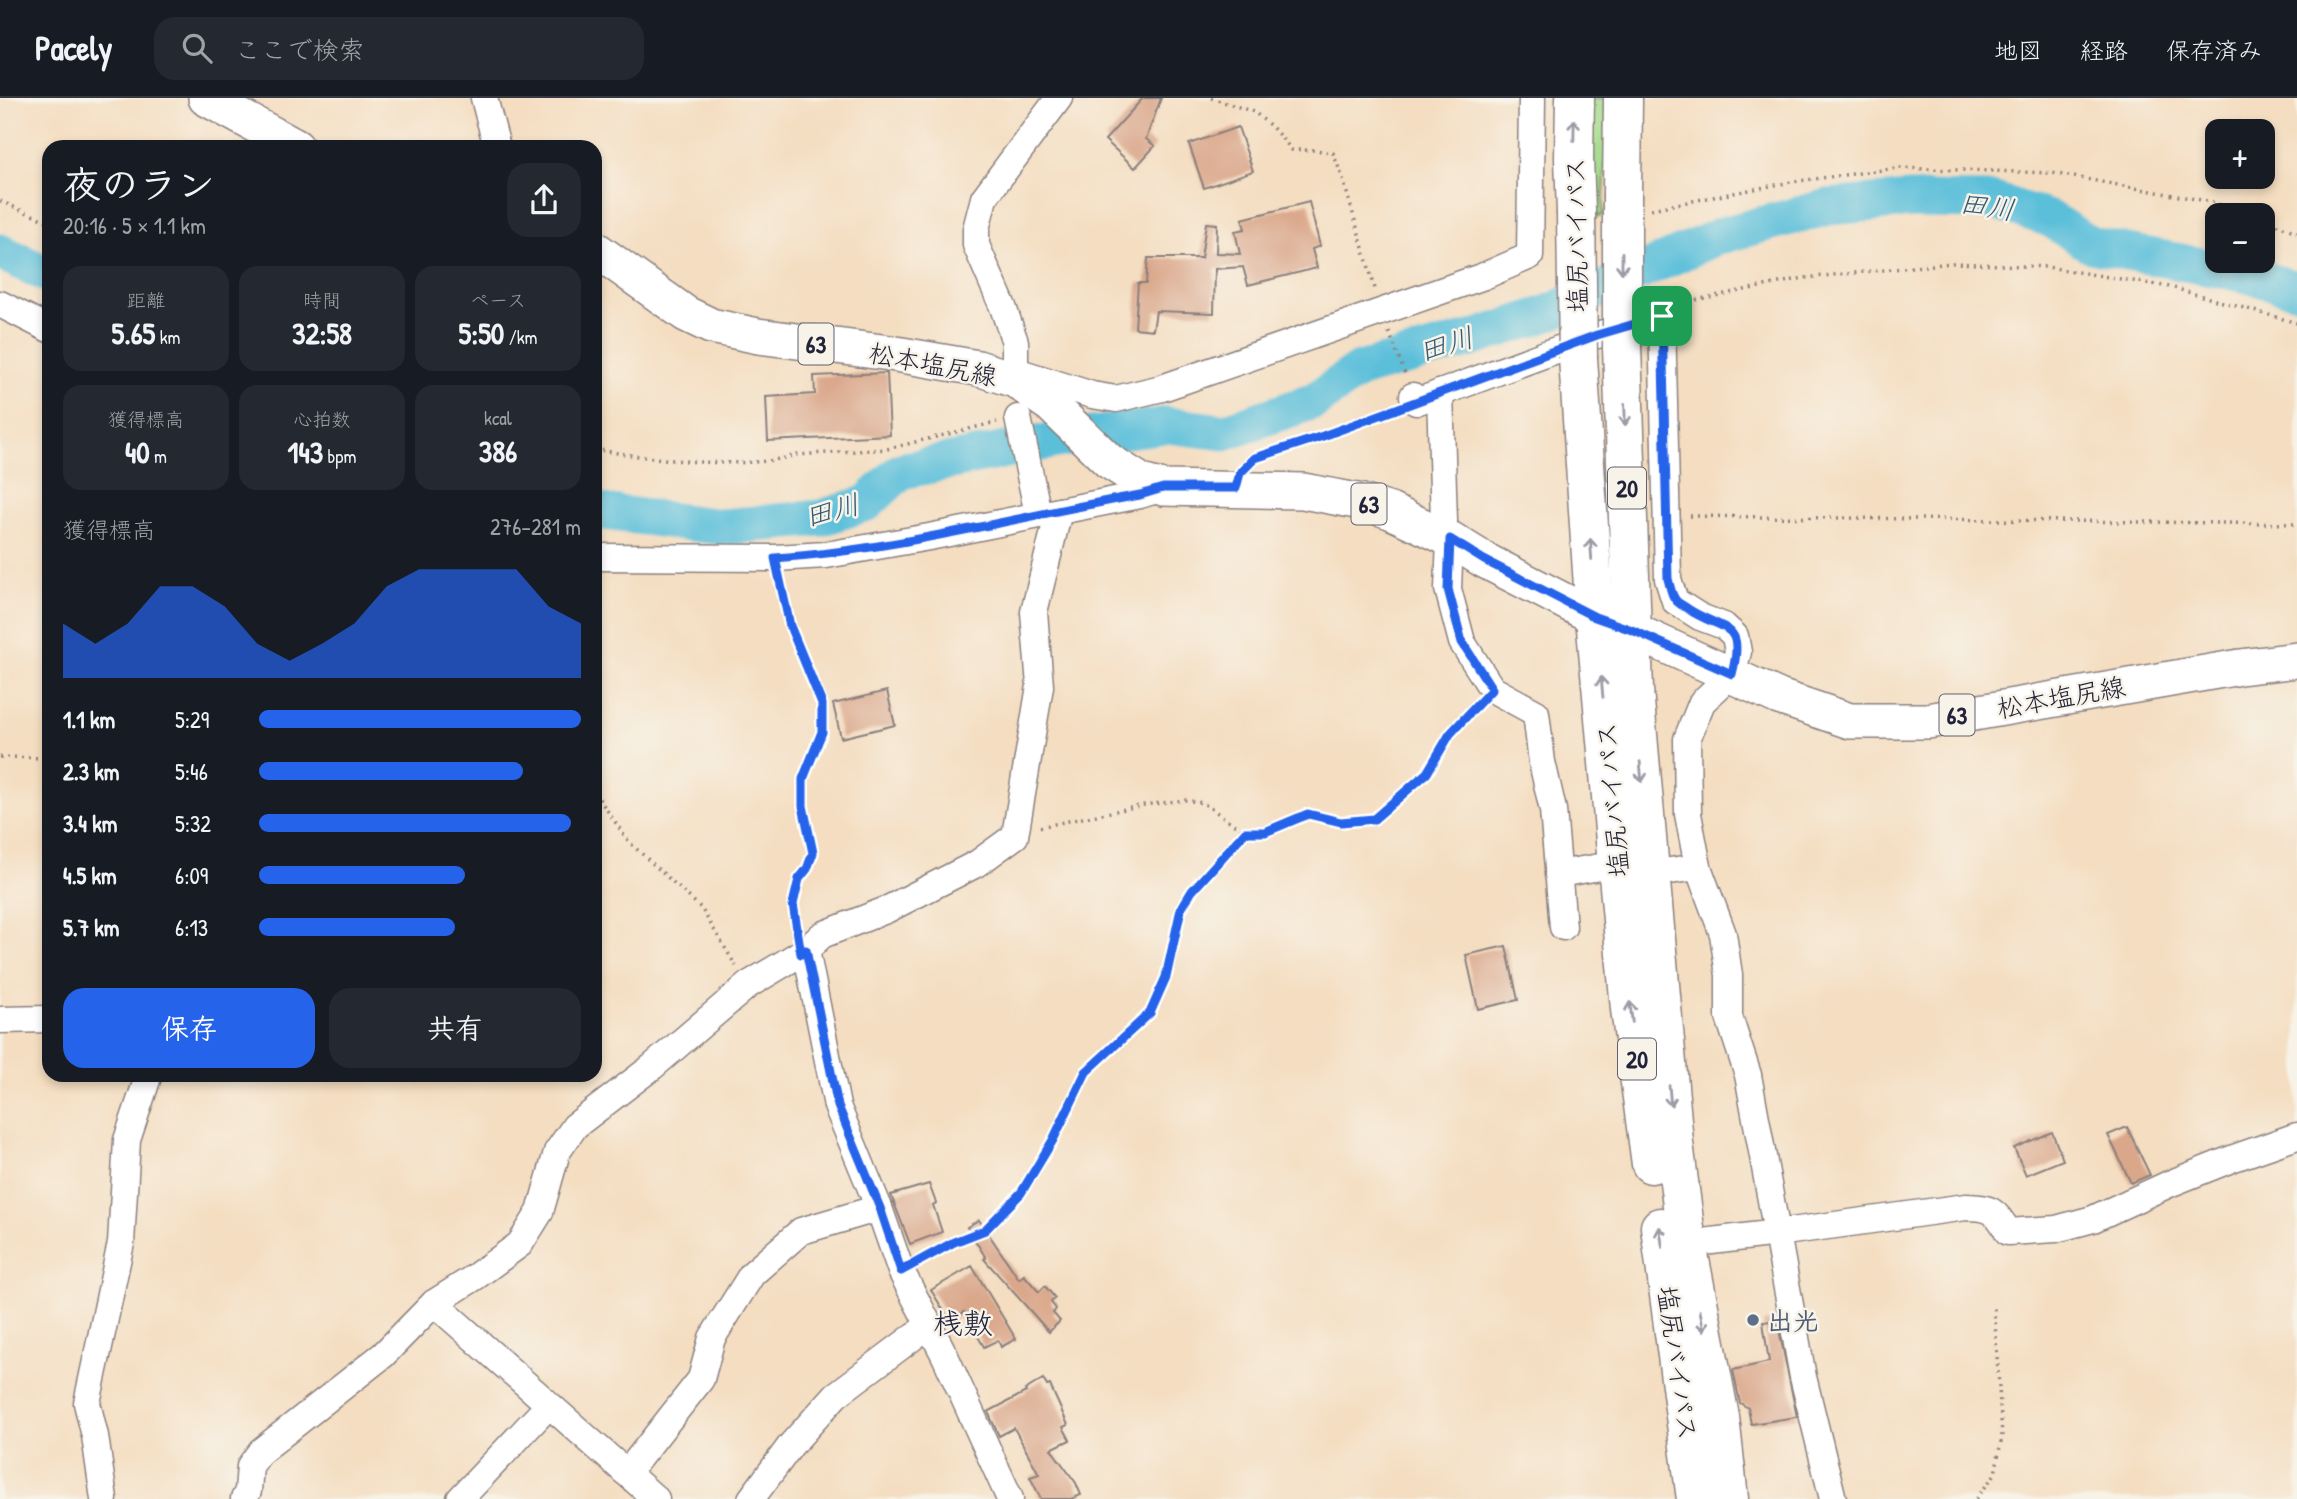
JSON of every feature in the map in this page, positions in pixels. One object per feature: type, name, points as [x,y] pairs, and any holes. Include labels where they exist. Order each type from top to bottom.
[{"type":"highway","name":"塩尻バイパス","points":[[1575,98],[1578,358],[1595,617],[1630,1009],[1696,1499]]},
{"type":"highway","name":"塩尻バイパス","points":[[1623,98],[1636,202],[1622,347],[1635,703],[1674,1143],[1687,1244],[1720,1418],[1729,1499]]},
{"type":"main road","points":[[206,98],[283,140]]},
{"type":"main road","name":"松本塩尻線","points":[[602,254],[686,314],[711,326],[758,336],[890,353],[1015,376],[1051,405],[1109,461],[1142,482],[1163,488],[1303,491],[1362,502],[1390,511],[1444,536],[1495,566],[1595,617],[1632,630],[1779,697],[1850,721],[1928,721],[2241,667],[2297,660]]},
{"type":"street","points":[[484,98],[495,140]]},
{"type":"street","points":[[1059,98],[984,198],[976,229],[976,245],[1015,342],[1015,376],[1116,399],[1162,388],[1484,276],[1530,256],[1532,98]]},
{"type":"street","points":[[0,304],[42,325]]},
{"type":"street","points":[[1563,927],[1553,810],[1542,762],[1536,713],[1492,689],[1462,642],[1448,589],[1444,521],[1423,397],[1597,335],[1662,316],[1668,579],[1675,601],[1700,617],[1724,626],[1735,636],[1738,652],[1732,674],[1702,702],[1687,739],[1688,814],[1698,867],[1723,934],[1729,1017],[1748,1075],[1803,1377],[1833,1499]]},
{"type":"street","points":[[244,1499],[248,1491],[250,1466],[261,1451],[383,1355],[433,1303],[520,1244],[540,1212],[557,1152],[575,1126],[652,1067],[748,985],[804,952],[822,935],[886,910],[978,863],[1015,836],[1040,685],[1034,612],[1044,510],[1018,421]]},
{"type":"street","points":[[602,557],[775,558],[826,555],[929,537],[1044,510],[1140,495],[1163,488]]},
{"type":"street","points":[[1558,874],[1618,864]]},
{"type":"street","points":[[1670,871],[1698,867]]},
{"type":"street","points":[[804,952],[838,1106],[880,1208],[901,1271],[1010,1499]]},
{"type":"street","points":[[0,1020],[42,1019]]},
{"type":"street","points":[[104,1499],[87,1403],[121,1243],[127,1140],[146,1082]]},
{"type":"street","points":[[1687,1244],[1974,1207],[1983,1207],[1999,1214],[2008,1231],[2056,1229],[2093,1219],[2182,1179],[2297,1136]]},
{"type":"street","points":[[624,1471],[634,1464],[701,1379],[712,1338],[752,1274],[801,1231],[880,1208]]},
{"type":"street","points":[[433,1303],[656,1499]]},
{"type":"street","points":[[751,1499],[791,1445],[836,1395],[929,1325]]},
{"type":"street","points":[[460,1499],[548,1406]]},
{"type":"path","points":[[1211,98],[1254,113],[1292,150],[1333,153],[1382,312],[1423,397],[1323,436],[1255,458],[1240,473],[1236,488]]},
{"type":"path","points":[[1636,202],[1898,167],[2052,173],[2215,203]]},
{"type":"path","points":[[0,201],[42,219]]},
{"type":"path","points":[[2275,224],[2297,232]]},
{"type":"path","points":[[1662,316],[1690,301],[1804,278],[1953,263],[2046,267],[2171,287],[2297,323]]},
{"type":"path","points":[[602,450],[638,458],[727,462],[782,460],[796,455],[887,449],[1018,421]]},
{"type":"path","points":[[1665,516],[2297,524]]},
{"type":"path","points":[[775,558],[790,626],[822,704],[822,732],[803,779],[803,806],[813,853],[807,869],[799,879],[793,904],[804,952]]},
{"type":"path","points":[[1015,836],[1063,822],[1144,805],[1185,800],[1203,803],[1245,832],[1265,832],[1308,814],[1341,822],[1374,819],[1427,773],[1450,734],[1492,689]]},
{"type":"path","points":[[0,757],[42,758]]},
{"type":"path","points":[[602,803],[629,842],[701,908],[748,985]]},
{"type":"path","points":[[901,1271],[954,1242],[985,1230],[1021,1193],[1053,1140],[1086,1072],[1150,1013],[1166,977],[1181,909],[1192,891],[1245,832]]},
{"type":"path","points":[[1976,1499],[1995,1474],[2002,1436],[1994,1307]]},
{"type":"green space","points":[[1588,98],[1609,98],[1603,215],[1597,217],[1587,159]]},
{"type":"building","points":[[1143,98],[1161,98],[1146,139],[1155,146],[1135,168],[1105,140]]},
{"type":"building","points":[[1238,127],[1253,171],[1204,188],[1189,144]]},
{"type":"building","points":[[1309,202],[1320,246],[1312,249],[1317,268],[1248,285],[1243,267],[1215,269],[1214,313],[1156,311],[1153,330],[1135,328],[1138,283],[1146,283],[1148,258],[1201,258],[1206,223],[1217,224],[1216,253],[1240,254],[1235,231],[1245,229],[1242,219]]},
{"type":"building","points":[[887,373],[890,435],[768,441],[766,397],[815,394],[814,376]]},
{"type":"building","points":[[887,691],[895,725],[841,738],[833,704]]},
{"type":"building","points":[[1506,946],[1518,1000],[1478,1009],[1466,955]]},
{"type":"building","points":[[2127,1127],[2150,1175],[2131,1183],[2108,1135]]},
{"type":"building","points":[[2052,1132],[2063,1160],[2026,1175],[2014,1148]]},
{"type":"building","points":[[929,1184],[942,1232],[910,1244],[891,1195]]},
{"type":"building","points":[[979,1220],[1019,1279],[1024,1275],[1039,1292],[1045,1286],[1055,1298],[1051,1302],[1056,1309],[1053,1313],[1060,1321],[1049,1332],[984,1259],[986,1258],[967,1227]]},
{"type":"building","points":[[972,1266],[1016,1339],[1001,1347],[998,1340],[984,1347],[964,1312],[950,1321],[931,1290]]},
{"type":"building","points":[[1777,1320],[1797,1417],[1751,1424],[1748,1408],[1740,1403],[1733,1370],[1769,1362],[1763,1322]]},
{"type":"building","points":[[1043,1379],[1047,1386],[1050,1385],[1068,1425],[1063,1427],[1070,1440],[1051,1449],[1076,1483],[1081,1495],[1071,1499],[1041,1499],[1030,1477],[1039,1474],[1014,1428],[999,1436],[988,1412],[1026,1392],[1025,1390]]},
{"type":"waterway","name":"田川","points":[[602,512],[723,527],[821,518],[867,503],[901,471],[1061,439],[1166,425],[1224,432],[1314,401],[1359,370],[1468,340],[1546,314],[1719,236],[1828,207],[1910,200],[1995,201],[2050,219],[2091,245],[2243,274],[2297,289]]},
{"type":"waterway","name":"田川","points":[[0,252],[42,272]]},
{"type":"place","name":"出光","points":[[1753,1320]]},
{"type":"district","name":"桟敷","points":[[963,1323]]},
{"type":"route","points":[[1662,316],[1668,579],[1675,601],[1700,617],[1724,626],[1735,636],[1738,652],[1732,674],[1559,600],[1450,539],[1448,589],[1462,642],[1492,689],[1450,734],[1427,773],[1374,819],[1341,822],[1308,814],[1265,832],[1245,832],[1192,891],[1181,909],[1166,977],[1150,1013],[1086,1072],[1053,1140],[1021,1193],[985,1230],[954,1242],[901,1271],[880,1208],[838,1106],[806,950],[801,954],[793,904],[799,879],[807,869],[813,853],[803,806],[803,779],[822,732],[822,704],[790,626],[775,558],[826,555],[929,537],[1140,495],[1163,488],[1236,488],[1240,473],[1255,458],[1323,436],[1597,335],[1662,316]]}]
